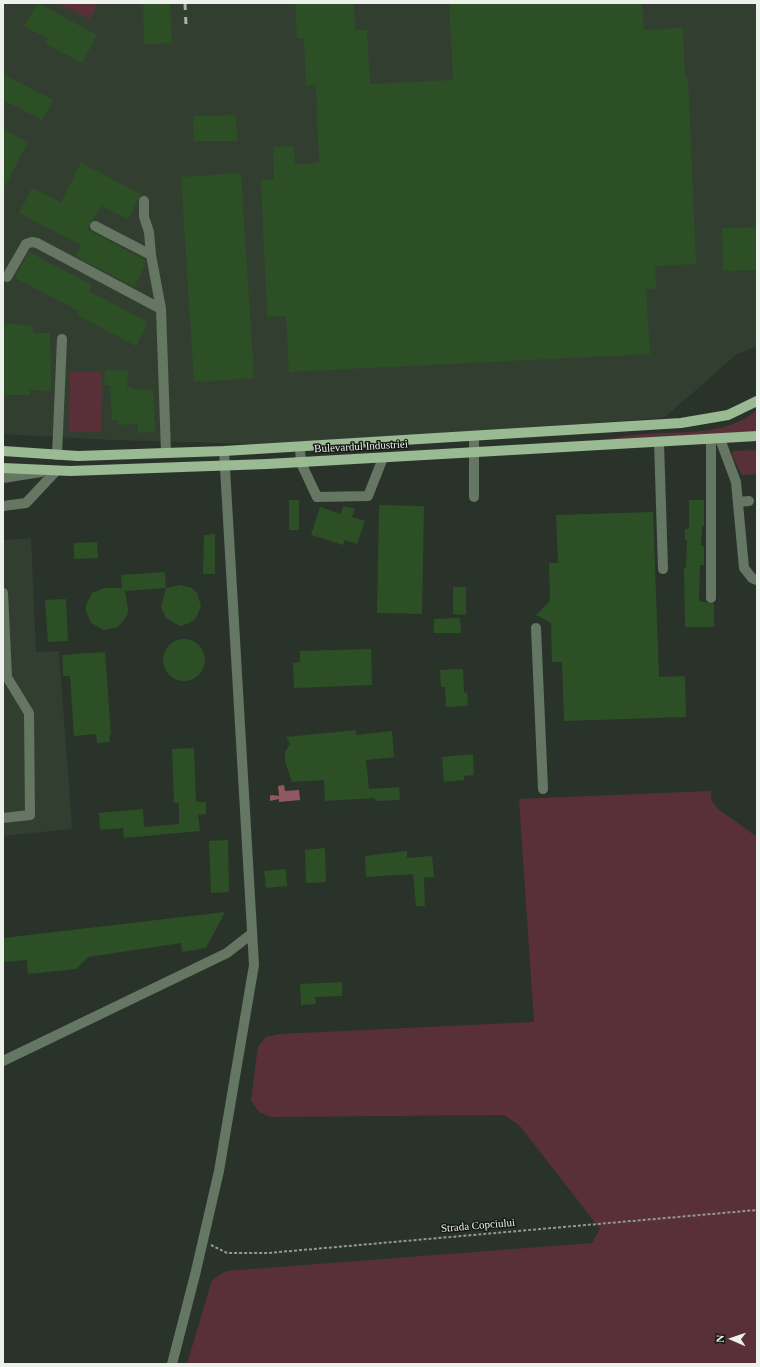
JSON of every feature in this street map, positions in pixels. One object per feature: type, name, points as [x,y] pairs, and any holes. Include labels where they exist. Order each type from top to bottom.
[{"type":"main road","name":"Bulevardul Industriei","points":[[3,451],[57,455],[224,451],[681,423],[710,420],[728,415],[757,401]]},
{"type":"main road","name":"Bulevardul Industriei","points":[[3,468],[52,471],[301,463],[757,436]]},
{"type":"street","points":[[144,201],[144,217],[150,236],[151,255],[161,308],[166,452]]},
{"type":"street","points":[[95,226],[151,255]]},
{"type":"street","points":[[7,277],[26,244],[32,242],[37,243],[161,308]]},
{"type":"street","points":[[57,455],[62,339]]},
{"type":"street","points":[[474,436],[474,497]]},
{"type":"street","points":[[716,439],[736,482],[744,568],[752,578],[757,580]]},
{"type":"street","points":[[711,598],[716,439]]},
{"type":"street","points":[[658,442],[663,569]]},
{"type":"street","points":[[300,447],[301,463],[317,497],[368,496],[382,458]]},
{"type":"street","points":[[172,1364],[219,1171],[254,965],[250,935],[224,451]]},
{"type":"street","points":[[3,478],[52,471]]},
{"type":"street","points":[[3,506],[26,503],[52,471]]},
{"type":"street","points":[[738,502],[749,501]]},
{"type":"street","points":[[3,593],[7,677],[29,714],[30,800],[30,816],[3,818]]},
{"type":"street","points":[[536,628],[544,789]]},
{"type":"street","points":[[3,1061],[227,953],[250,935]]},
{"type":"path","name":"Strada Copciului","points":[[203,1241],[227,1253],[268,1253],[757,1210]]},
{"type":"shaded area","points":[[3,3],[757,3],[757,346],[737,354],[664,418],[421,435],[254,444],[112,440],[3,434]]},
{"type":"shaded area","points":[[56,3],[98,3],[90,19]]},
{"type":"shaded area","points":[[70,372],[102,372],[101,432],[69,432]]},
{"type":"shaded area","points":[[757,410],[757,431],[603,440],[633,435],[698,432],[714,429],[744,419]]},
{"type":"shaded area","points":[[757,450],[757,474],[742,475],[732,455],[733,451]]},
{"type":"shaded area","points":[[31,538],[36,652],[59,651],[72,829],[3,836],[3,540]]},
{"type":"shaded area","points":[[284,785],[285,791],[299,790],[300,800],[279,802],[279,799],[270,801],[270,796],[279,796],[278,786]]},
{"type":"shaded area","points":[[711,791],[711,800],[718,809],[757,837],[757,1364],[187,1364],[212,1280],[226,1271],[592,1243],[600,1229],[520,1126],[504,1115],[271,1117],[259,1112],[251,1101],[258,1047],[266,1037],[280,1034],[534,1022],[519,799]]},
{"type":"building","points":[[38,3],[97,35],[82,63],[45,43],[48,39],[24,26]]},
{"type":"building","points":[[143,3],[170,3],[172,43],[144,44]]},
{"type":"building","points":[[295,3],[354,3],[355,30],[367,30],[370,84],[453,80],[449,3],[642,3],[644,30],[683,28],[685,77],[688,77],[696,264],[655,266],[656,289],[646,289],[650,354],[289,372],[286,316],[267,317],[261,180],[274,180],[273,147],[294,146],[295,164],[319,163],[316,85],[306,86],[304,38],[297,38]]},
{"type":"building","points":[[3,74],[53,100],[42,120],[3,100]]},
{"type":"building","points":[[236,115],[237,141],[194,141],[193,116]]},
{"type":"building","points":[[3,129],[28,142],[3,190]]},
{"type":"building","points":[[81,163],[141,194],[128,219],[101,206],[88,230],[145,260],[146,263],[134,287],[75,256],[81,245],[19,213],[32,188],[61,202]]},
{"type":"building","points":[[241,173],[254,378],[194,382],[181,177]]},
{"type":"building","points":[[757,227],[757,270],[723,271],[722,228]]},
{"type":"building","points":[[29,252],[92,285],[89,291],[148,322],[136,346],[77,315],[79,311],[15,278]]},
{"type":"building","points":[[3,324],[31,325],[34,333],[50,333],[51,391],[30,390],[30,395],[3,395]]},
{"type":"building","points":[[105,370],[128,371],[127,388],[133,388],[133,390],[153,389],[155,432],[138,433],[138,424],[117,425],[117,420],[112,420],[110,386],[104,385]]},
{"type":"building","points":[[289,500],[299,500],[299,530],[289,530]]},
{"type":"building","points":[[689,500],[704,500],[704,526],[702,526],[701,546],[704,546],[704,565],[700,565],[699,601],[714,604],[714,627],[685,627],[684,568],[686,568],[687,540],[685,540],[685,529],[689,529]]},
{"type":"building","points":[[379,505],[424,506],[422,614],[377,613]]},
{"type":"building","points":[[343,506],[355,509],[352,517],[365,521],[357,544],[345,540],[343,545],[311,535],[320,507],[341,514]]},
{"type":"building","points":[[653,512],[659,677],[685,676],[686,717],[564,721],[562,662],[552,662],[551,623],[536,615],[550,601],[549,563],[558,563],[556,515]]},
{"type":"building","points":[[215,534],[215,574],[203,574],[204,535]]},
{"type":"building","points":[[97,542],[98,558],[74,559],[74,543]]},
{"type":"building","points":[[165,572],[166,588],[125,591],[128,609],[127,616],[118,627],[104,630],[91,623],[86,611],[86,605],[92,593],[104,588],[122,588],[121,575]]},
{"type":"building","points":[[180,585],[192,588],[197,593],[201,606],[196,618],[190,623],[180,626],[166,618],[161,607],[166,588]]},
{"type":"building","points":[[453,587],[466,587],[466,615],[453,614]]},
{"type":"building","points":[[66,599],[68,641],[48,642],[45,600]]},
{"type":"building","points":[[460,618],[461,633],[434,633],[434,619]]},
{"type":"building","points":[[184,639],[199,645],[205,660],[199,675],[184,681],[169,675],[163,660],[169,645]]},
{"type":"building","points":[[371,649],[372,685],[294,688],[293,663],[300,662],[300,651]]},
{"type":"building","points":[[105,652],[111,735],[109,735],[110,742],[97,743],[96,734],[74,736],[70,676],[63,676],[62,655]]},
{"type":"building","points":[[463,669],[464,693],[467,692],[468,706],[446,707],[445,687],[441,687],[440,670]]},
{"type":"building","points":[[356,730],[356,735],[392,731],[394,757],[366,760],[369,789],[399,787],[400,800],[375,801],[375,798],[325,801],[324,780],[292,782],[285,761],[285,752],[290,744],[286,737]]},
{"type":"building","points":[[194,748],[196,802],[206,802],[206,814],[198,815],[200,831],[124,838],[123,828],[100,830],[99,813],[143,809],[144,827],[179,824],[179,803],[174,803],[172,749]]},
{"type":"building","points":[[473,754],[474,775],[464,776],[464,780],[444,782],[442,757]]},
{"type":"building","points":[[228,840],[229,892],[211,893],[209,841]]},
{"type":"building","points":[[325,848],[326,882],[306,883],[305,850]]},
{"type":"building","points":[[407,851],[407,858],[432,856],[434,877],[424,878],[425,906],[416,906],[413,874],[366,877],[365,856]]},
{"type":"building","points":[[286,869],[287,886],[266,888],[264,871]]},
{"type":"building","points":[[225,912],[206,948],[182,952],[181,943],[88,957],[76,969],[28,974],[27,960],[3,962],[3,938]]},
{"type":"building","points":[[342,982],[342,996],[315,997],[316,1004],[301,1005],[300,984]]},
{"type":"railway","points":[[185,3],[186,25]]}]
